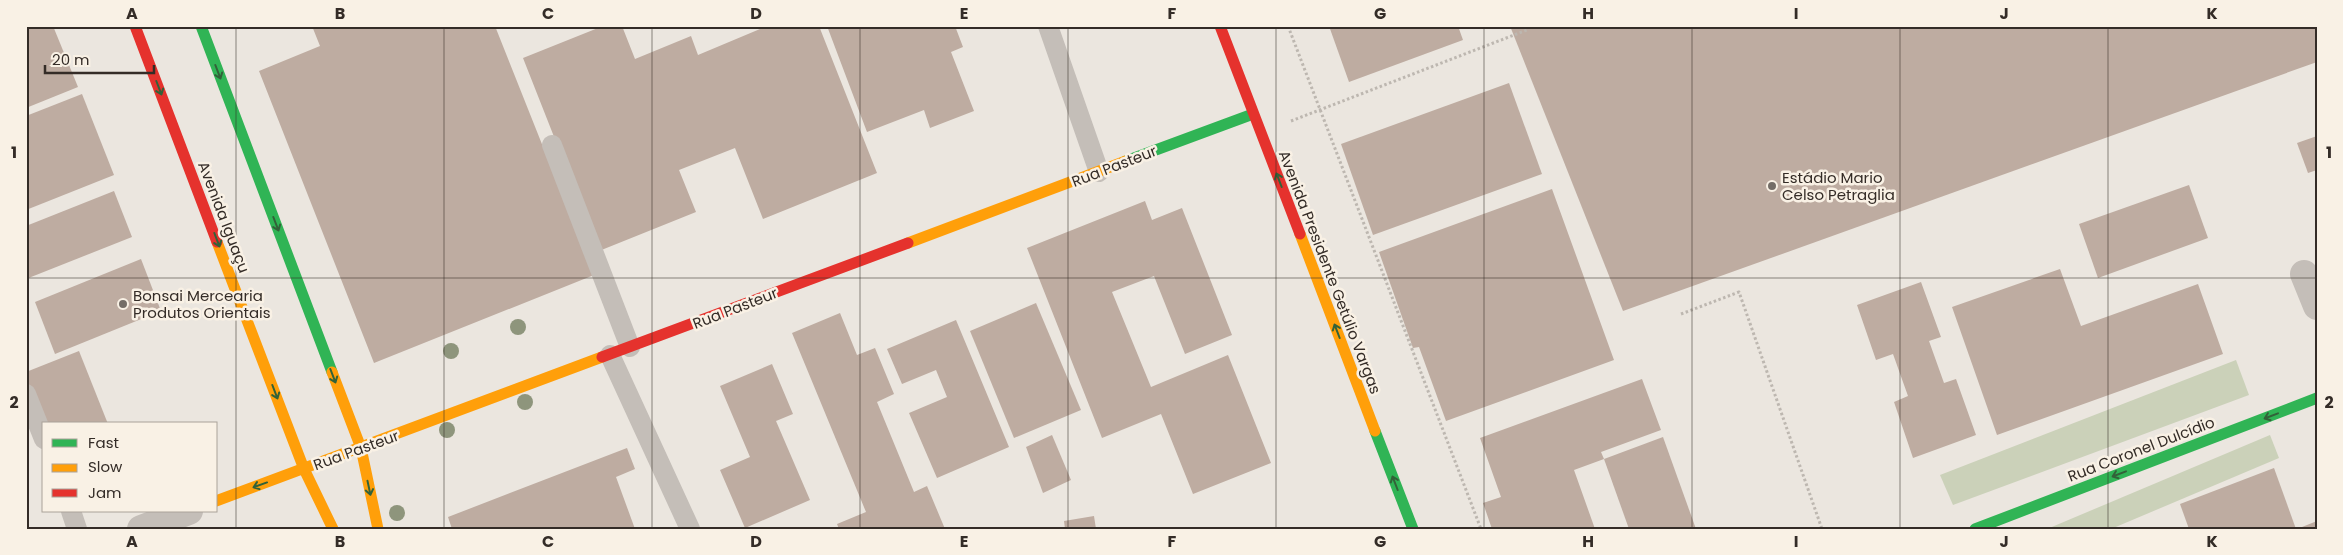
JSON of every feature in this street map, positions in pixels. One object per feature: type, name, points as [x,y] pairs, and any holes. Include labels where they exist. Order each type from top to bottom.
[{"type":"main road","name":"Avenida Iguaçu","points":[[135,26],[304,469],[333,529]]},
{"type":"main road","points":[[201,26],[361,448],[378,529]]},
{"type":"main road","name":"Avenida Presidente Getúlio Vargas","points":[[1220,26],[1413,529]]},
{"type":"main road","name":"Rua Pasteur","points":[[218,500],[1253,114]]},
{"type":"main road","name":"Rua Coronel Dulcídio","points":[[1975,529],[2317,398]]},
{"type":"street","points":[[2304,274],[2317,306]]},
{"type":"street","points":[[141,529],[186,512]]},
{"type":"lane","points":[[1048,26],[1099,172]]},
{"type":"lane","points":[[552,145],[630,347]]},
{"type":"lane","points":[[610,355],[690,529]]},
{"type":"lane","points":[[26,394],[42,434]]},
{"type":"lane","points":[[71,512],[77,529]]},
{"type":"path","points":[[1288,26],[1481,529]]},
{"type":"path","points":[[1260,133],[1527,30]]},
{"type":"path","points":[[1682,314],[1739,292],[1822,529]]},
{"type":"green space","points":[[2236,360],[2249,395],[1953,505],[1940,475]]},
{"type":"green space","points":[[2270,435],[2279,458],[2111,529],[2047,529]]},
{"type":"building","points":[[26,26],[53,26],[78,87],[26,108]]},
{"type":"building","points":[[312,26],[495,26],[594,275],[374,363],[259,71],[320,46]]},
{"type":"building","points":[[603,26],[622,26],[635,59],[691,36],[698,55],[760,29],[759,26],[819,26],[877,173],[763,219],[735,148],[679,170],[696,212],[599,251],[523,58]]},
{"type":"building","points":[[827,26],[955,26],[963,47],[951,52],[974,111],[930,128],[924,110],[867,132]]},
{"type":"building","points":[[1329,26],[1458,26],[1463,40],[1349,82]]},
{"type":"building","name":"Estádio Mario Celso Petraglia","points":[[1510,26],[2317,26],[2317,62],[1623,311]]},
{"type":"building","points":[[1509,83],[1542,174],[1373,235],[1341,144]]},
{"type":"building","points":[[82,94],[114,175],[26,210],[26,116]]},
{"type":"building","points":[[2317,136],[2317,170],[2308,173],[2297,143]]},
{"type":"building","points":[[2189,185],[2208,238],[2098,278],[2079,224]]},
{"type":"building","points":[[1552,189],[1614,360],[1446,421],[1419,347],[1413,348],[1379,252]]},
{"type":"building","points":[[114,191],[132,237],[26,279],[26,226]]},
{"type":"building","points":[[1145,201],[1152,220],[1182,208],[1232,335],[1185,354],[1154,276],[1112,292],[1151,387],[1228,355],[1271,463],[1193,494],[1161,414],[1102,438],[1027,248]]},
{"type":"building","points":[[141,259],[161,311],[55,354],[35,302]]},
{"type":"building","points":[[2060,269],[2081,326],[2198,284],[2223,354],[1997,435],[1952,307]]},
{"type":"building","points":[[1921,282],[1941,337],[1929,341],[1944,383],[1956,379],[1976,435],[1913,458],[1894,402],[1908,396],[1893,354],[1876,360],[1857,305]]},
{"type":"building","points":[[1036,303],[1081,410],[1014,438],[970,331]]},
{"type":"building","points":[[840,313],[857,355],[875,348],[894,394],[877,402],[914,492],[927,486],[945,529],[839,529],[837,524],[866,512],[792,333]]},
{"type":"building","points":[[956,320],[1009,447],[937,478],[909,413],[947,397],[936,370],[902,384],[887,349]]},
{"type":"building","points":[[79,351],[107,422],[43,422],[26,378],[26,372]]},
{"type":"building","points":[[772,364],[793,414],[776,421],[810,500],[745,528],[720,470],[750,457],[720,386]]},
{"type":"building","points":[[1642,379],[1661,430],[1601,452],[1604,459],[1574,470],[1595,529],[1492,529],[1483,503],[1501,497],[1480,438]]},
{"type":"building","points":[[1052,435],[1071,480],[1043,493],[1026,447]]},
{"type":"building","points":[[1663,437],[1696,529],[1629,529],[1604,459]]},
{"type":"building","points":[[627,448],[635,469],[616,477],[635,529],[452,529],[448,517]]},
{"type":"building","points":[[2274,468],[2296,529],[2189,529],[2180,504]]},
{"type":"building","points":[[1094,516],[1096,529],[1065,529],[1064,521]]},
{"type":"building","points":[[2317,521],[2317,529],[2297,529]]},
{"type":"traffic: fast","points":[[201,26],[332,372]]},
{"type":"traffic: fast","points":[[1126,161],[1253,114]]},
{"type":"traffic: fast","points":[[1975,529],[2317,398]]},
{"type":"traffic: fast","points":[[1375,431],[1413,529]]},
{"type":"traffic: slow","points":[[908,243],[1126,161]]},
{"type":"traffic: slow","points":[[1300,234],[1375,431]]},
{"type":"traffic: slow","points":[[217,242],[304,469],[333,529]]},
{"type":"traffic: slow","points":[[218,500],[602,357]]},
{"type":"traffic: slow","points":[[332,372],[361,448],[378,529]]},
{"type":"traffic: jam","points":[[135,26],[217,242]]},
{"type":"traffic: jam","points":[[1220,26],[1300,234]]},
{"type":"traffic: jam","points":[[602,357],[908,243]]},
{"type":"place","name":"Estádio Mario Celso Petraglia","points":[[1772,186]]},
{"type":"place","name":"Bonsai Mercearia Produtos Orientais","points":[[123,304]]}]
